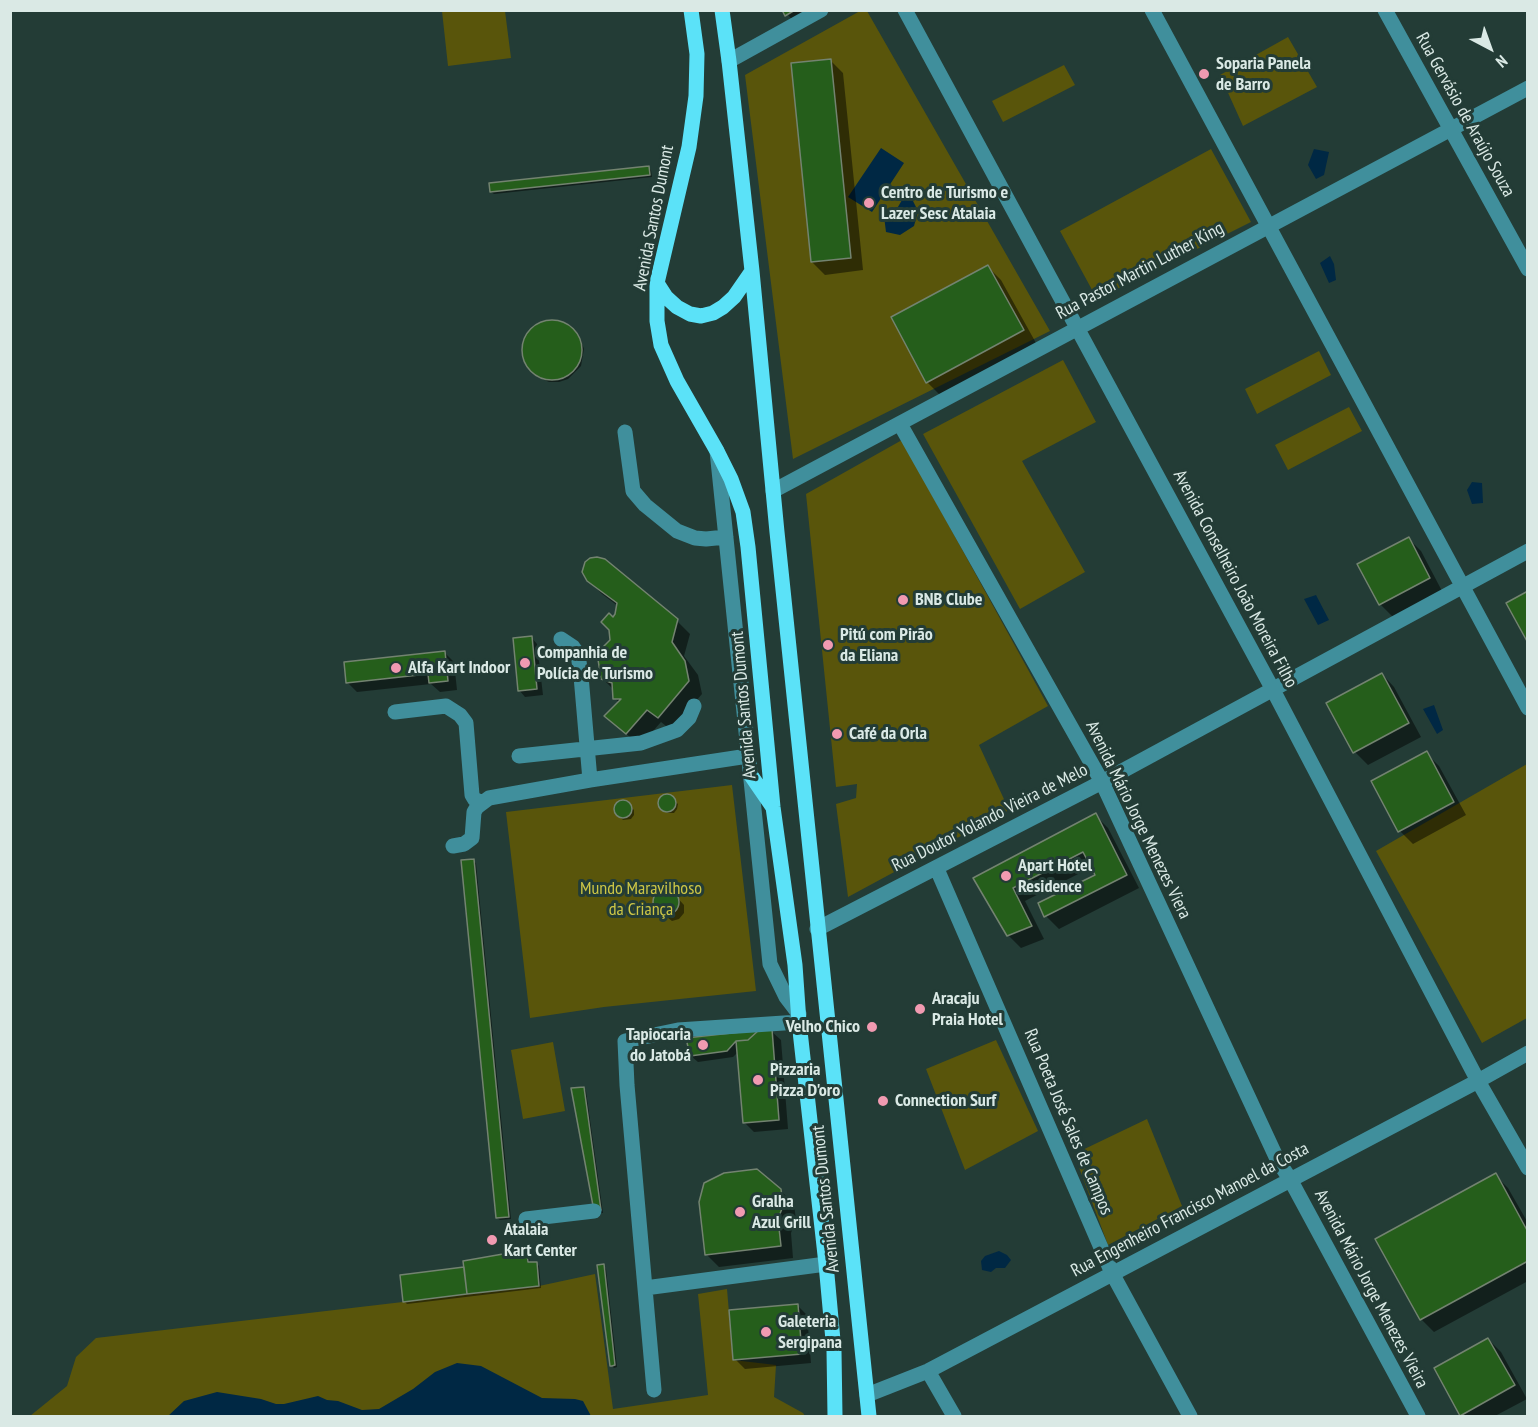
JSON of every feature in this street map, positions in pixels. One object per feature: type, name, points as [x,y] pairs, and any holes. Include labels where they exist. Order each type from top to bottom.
[{"type":"main road","name":"Avenida Santos Dumont","points":[[691,10],[697,54],[696,96],[689,147],[657,283],[657,321],[661,345],[676,381],[731,479],[742,512],[748,546],[773,807],[795,965],[826,1264],[834,1351],[835,1416]]},
{"type":"main road","name":"Avenida Santos Dumont","points":[[722,10],[752,271],[772,491],[869,1416]]},
{"type":"main road","points":[[657,283],[666,297],[677,307],[690,314],[701,316],[723,307],[734,297],[752,271]]},
{"type":"main road","points":[[750,774],[773,807]]},
{"type":"street","points":[[729,61],[821,10]]},
{"type":"street","name":"Avenida Conselheiro João Moreira Filho","points":[[905,10],[1272,688],[1478,1081],[1527,1168]]},
{"type":"street","points":[[1152,10],[1527,708]]},
{"type":"street","name":"Rua Gervásio de Araújo Souza","points":[[1386,10],[1527,269]]},
{"type":"street","name":"Rua Pastor Martin Luther King","points":[[772,491],[1527,88]]},
{"type":"street","name":"Avenida Mário Jorge Menezes Viera","points":[[900,424],[1102,782],[1278,1161],[1290,1179]]},
{"type":"street","points":[[625,432],[633,491],[645,505],[677,531],[695,538],[726,537]]},
{"type":"street","points":[[654,1390],[625,1041],[678,1030],[799,1018],[770,964],[717,451]]},
{"type":"street","name":"Rua Doutor Yolando Vieira de Melo","points":[[817,929],[1102,782],[1527,551]]},
{"type":"street","points":[[561,639],[573,647],[578,654],[590,780]]},
{"type":"street","points":[[395,712],[446,706],[460,715],[466,723],[472,795],[474,800],[483,802]]},
{"type":"street","points":[[519,756],[641,744],[677,730],[688,718],[694,706]]},
{"type":"street","points":[[453,846],[464,844],[471,838],[474,832],[474,812],[489,798],[748,756]]},
{"type":"street","name":"Rua Poeta José Sales de Campos","points":[[937,868],[1112,1273],[1190,1416]]},
{"type":"street","name":"Rua Engenheiro Francisco Manoel da Costa","points":[[867,1395],[928,1371],[1527,1053]]},
{"type":"street","name":"Avenida Mário Jorge Menezes Vieira","points":[[1290,1179],[1418,1416]]},
{"type":"street","points":[[526,1219],[594,1211]]},
{"type":"street","points":[[645,1288],[826,1264]]},
{"type":"street","points":[[928,1371],[954,1416]]},
{"type":"green space","points":[[442,11],[505,11],[511,58],[448,66]]},
{"type":"green space","name":"Centro de Turismo e Lazer Sesc Atalaia","points":[[860,11],[867,11],[1050,331],[793,459],[745,75]]},
{"type":"green space","points":[[1288,37],[1317,87],[1243,126],[1220,75]]},
{"type":"green space","points":[[1064,65],[1075,85],[1003,122],[992,101]]},
{"type":"green space","points":[[1211,149],[1251,222],[1097,299],[1060,231]]},
{"type":"green space","points":[[1319,351],[1331,375],[1257,414],[1245,389]]},
{"type":"green space","points":[[1063,360],[1096,422],[1022,461],[1085,572],[1020,609],[923,434]]},
{"type":"green space","points":[[1349,407],[1362,431],[1288,470],[1275,445]]},
{"type":"green space","name":"BNB Clube","points":[[902,440],[1048,706],[979,745],[1009,810],[848,897],[836,804],[856,798],[857,784],[836,787],[806,494]]},
{"type":"green space","points":[[1527,764],[1527,1018],[1482,1043],[1376,851]]},
{"type":"green space","name":"Mundo Maravilhoso da Criança","points":[[732,785],[756,991],[604,1007],[530,1018],[506,812]]},
{"type":"green space","points":[[996,1040],[1038,1131],[965,1170],[926,1069]]},
{"type":"green space","points":[[553,1042],[565,1111],[523,1119],[511,1050]]},
{"type":"green space","points":[[1147,1119],[1182,1206],[1108,1245],[1074,1154]]},
{"type":"green space","points":[[595,1274],[613,1409],[708,1395],[698,1294],[727,1289],[733,1360],[776,1365],[774,1397],[805,1416],[30,1416],[67,1386],[76,1357],[96,1338],[539,1286]]},
{"type":"water","points":[[881,148],[904,163],[872,212],[848,197]]},
{"type":"water","points":[[1314,149],[1329,152],[1324,175],[1316,179],[1308,165]]},
{"type":"water","points":[[910,195],[918,211],[914,226],[900,235],[886,232],[884,216],[895,212],[902,200]]},
{"type":"water","points":[[1330,256],[1334,264],[1336,280],[1329,283],[1320,263]]},
{"type":"water","points":[[1472,482],[1482,483],[1483,503],[1472,504],[1467,490]]},
{"type":"water","points":[[1316,595],[1329,620],[1318,625],[1304,599]]},
{"type":"water","points":[[1434,705],[1443,730],[1437,734],[1423,709]]},
{"type":"water","points":[[999,1251],[1011,1260],[1005,1268],[996,1268],[991,1272],[982,1270],[981,1261],[985,1256]]},
{"type":"water","points":[[457,1363],[481,1366],[542,1398],[583,1401],[591,1416],[168,1416],[184,1401],[217,1392],[261,1399],[276,1404],[318,1396],[362,1410],[379,1409],[413,1389],[435,1372]]},
{"type":"building","points":[[782,10],[795,10],[785,16]]},
{"type":"building","points":[[831,59],[851,258],[811,262],[791,63]]},
{"type":"building","points":[[649,166],[650,175],[490,192],[489,183]]},
{"type":"building","points":[[988,265],[1024,330],[926,383],[891,317]]},
{"type":"building","points":[[552,320],[569,325],[577,333],[582,350],[577,367],[569,375],[552,380],[535,375],[527,367],[522,350],[527,333],[535,325]]},
{"type":"building","points":[[1409,537],[1430,578],[1379,605],[1357,564]]},
{"type":"building","points":[[597,557],[605,559],[678,619],[672,642],[685,661],[689,681],[658,718],[647,710],[626,734],[604,716],[621,699],[613,699],[612,683],[601,679],[597,653],[610,640],[609,630],[601,622],[609,613],[613,617],[617,603],[587,581],[582,572],[585,562]]},
{"type":"building","points":[[1528,591],[1528,643],[1506,603]]},
{"type":"building","name":"Companhia de Polícia de Turismo","points":[[532,636],[537,689],[518,691],[513,638]]},
{"type":"building","name":"Alfa Kart Indoor","points":[[445,651],[448,681],[429,683],[428,674],[346,683],[344,662]]},
{"type":"building","points":[[1382,673],[1409,723],[1353,753],[1326,703]]},
{"type":"building","points":[[1427,751],[1454,802],[1398,832],[1371,781]]},
{"type":"building","points":[[667,794],[675,799],[676,803],[671,811],[667,812],[659,807],[658,803],[663,795]]},
{"type":"building","points":[[623,800],[631,805],[632,809],[627,817],[623,818],[615,813],[614,809],[619,801]]},
{"type":"building","name":"Apart Hotel Residence","points":[[1096,813],[1127,875],[1044,917],[1038,903],[1095,875],[1083,852],[1013,888],[1032,926],[1007,936],[973,878]]},
{"type":"building","points":[[474,859],[509,1217],[496,1218],[461,860]]},
{"type":"building","points":[[666,889],[675,893],[679,902],[675,911],[666,915],[657,911],[653,902],[657,893]]},
{"type":"building","name":"Pizzaria Pizza D'oro","points":[[772,1029],[779,1120],[743,1123],[736,1041],[748,1040],[759,1030]]},
{"type":"building","points":[[759,1030],[748,1040],[736,1041],[727,1051],[690,1056],[686,1038]]},
{"type":"building","points":[[584,1087],[601,1210],[594,1211],[571,1088]]},
{"type":"building","name":"Gralha Azul Grill","points":[[757,1169],[781,1189],[783,1206],[778,1219],[781,1246],[705,1255],[699,1202],[704,1183],[724,1173]]},
{"type":"building","points":[[1496,1173],[1528,1232],[1528,1261],[1420,1320],[1375,1239]]},
{"type":"building","points":[[526,1246],[528,1262],[537,1262],[539,1286],[467,1294],[463,1261],[503,1254],[503,1249]]},
{"type":"building","points":[[604,1264],[615,1365],[612,1366],[610,1366],[597,1265]]},
{"type":"building","points":[[464,1267],[467,1294],[403,1302],[400,1275]]},
{"type":"building","name":"Galeteria Sergipana","points":[[798,1304],[802,1354],[733,1360],[729,1310]]},
{"type":"building","points":[[1488,1338],[1515,1385],[1460,1416],[1434,1368]]},
{"type":"place","name":"Soparia Panela de Barro","points":[[1204,74]]},
{"type":"place","name":"Centro de Turismo e Lazer Sesc Atalaia","points":[[869,203]]},
{"type":"place","name":"BNB Clube","points":[[903,600]]},
{"type":"place","name":"Pitú com Pirão da Eliana","points":[[828,645]]},
{"type":"place","name":"Companhia de Polícia de Turismo","points":[[525,663]]},
{"type":"place","name":"Alfa Kart Indoor","points":[[396,668]]},
{"type":"place","name":"Café da Orla","points":[[837,734]]},
{"type":"place","name":"Apart Hotel Residence","points":[[1006,876]]},
{"type":"place","name":"Aracaju Praia Hotel","points":[[920,1009]]},
{"type":"place","name":"Velho Chico","points":[[872,1027]]},
{"type":"place","name":"Tapiocaria do Jatobá","points":[[703,1045]]},
{"type":"place","name":"Pizzaria Pizza D'oro","points":[[758,1080]]},
{"type":"place","name":"Connection Surf","points":[[883,1101]]},
{"type":"place","name":"Gralha Azul Grill","points":[[740,1212]]},
{"type":"place","name":"Atalaia Kart Center","points":[[492,1240]]},
{"type":"place","name":"Galeteria Sergipana","points":[[766,1332]]}]
